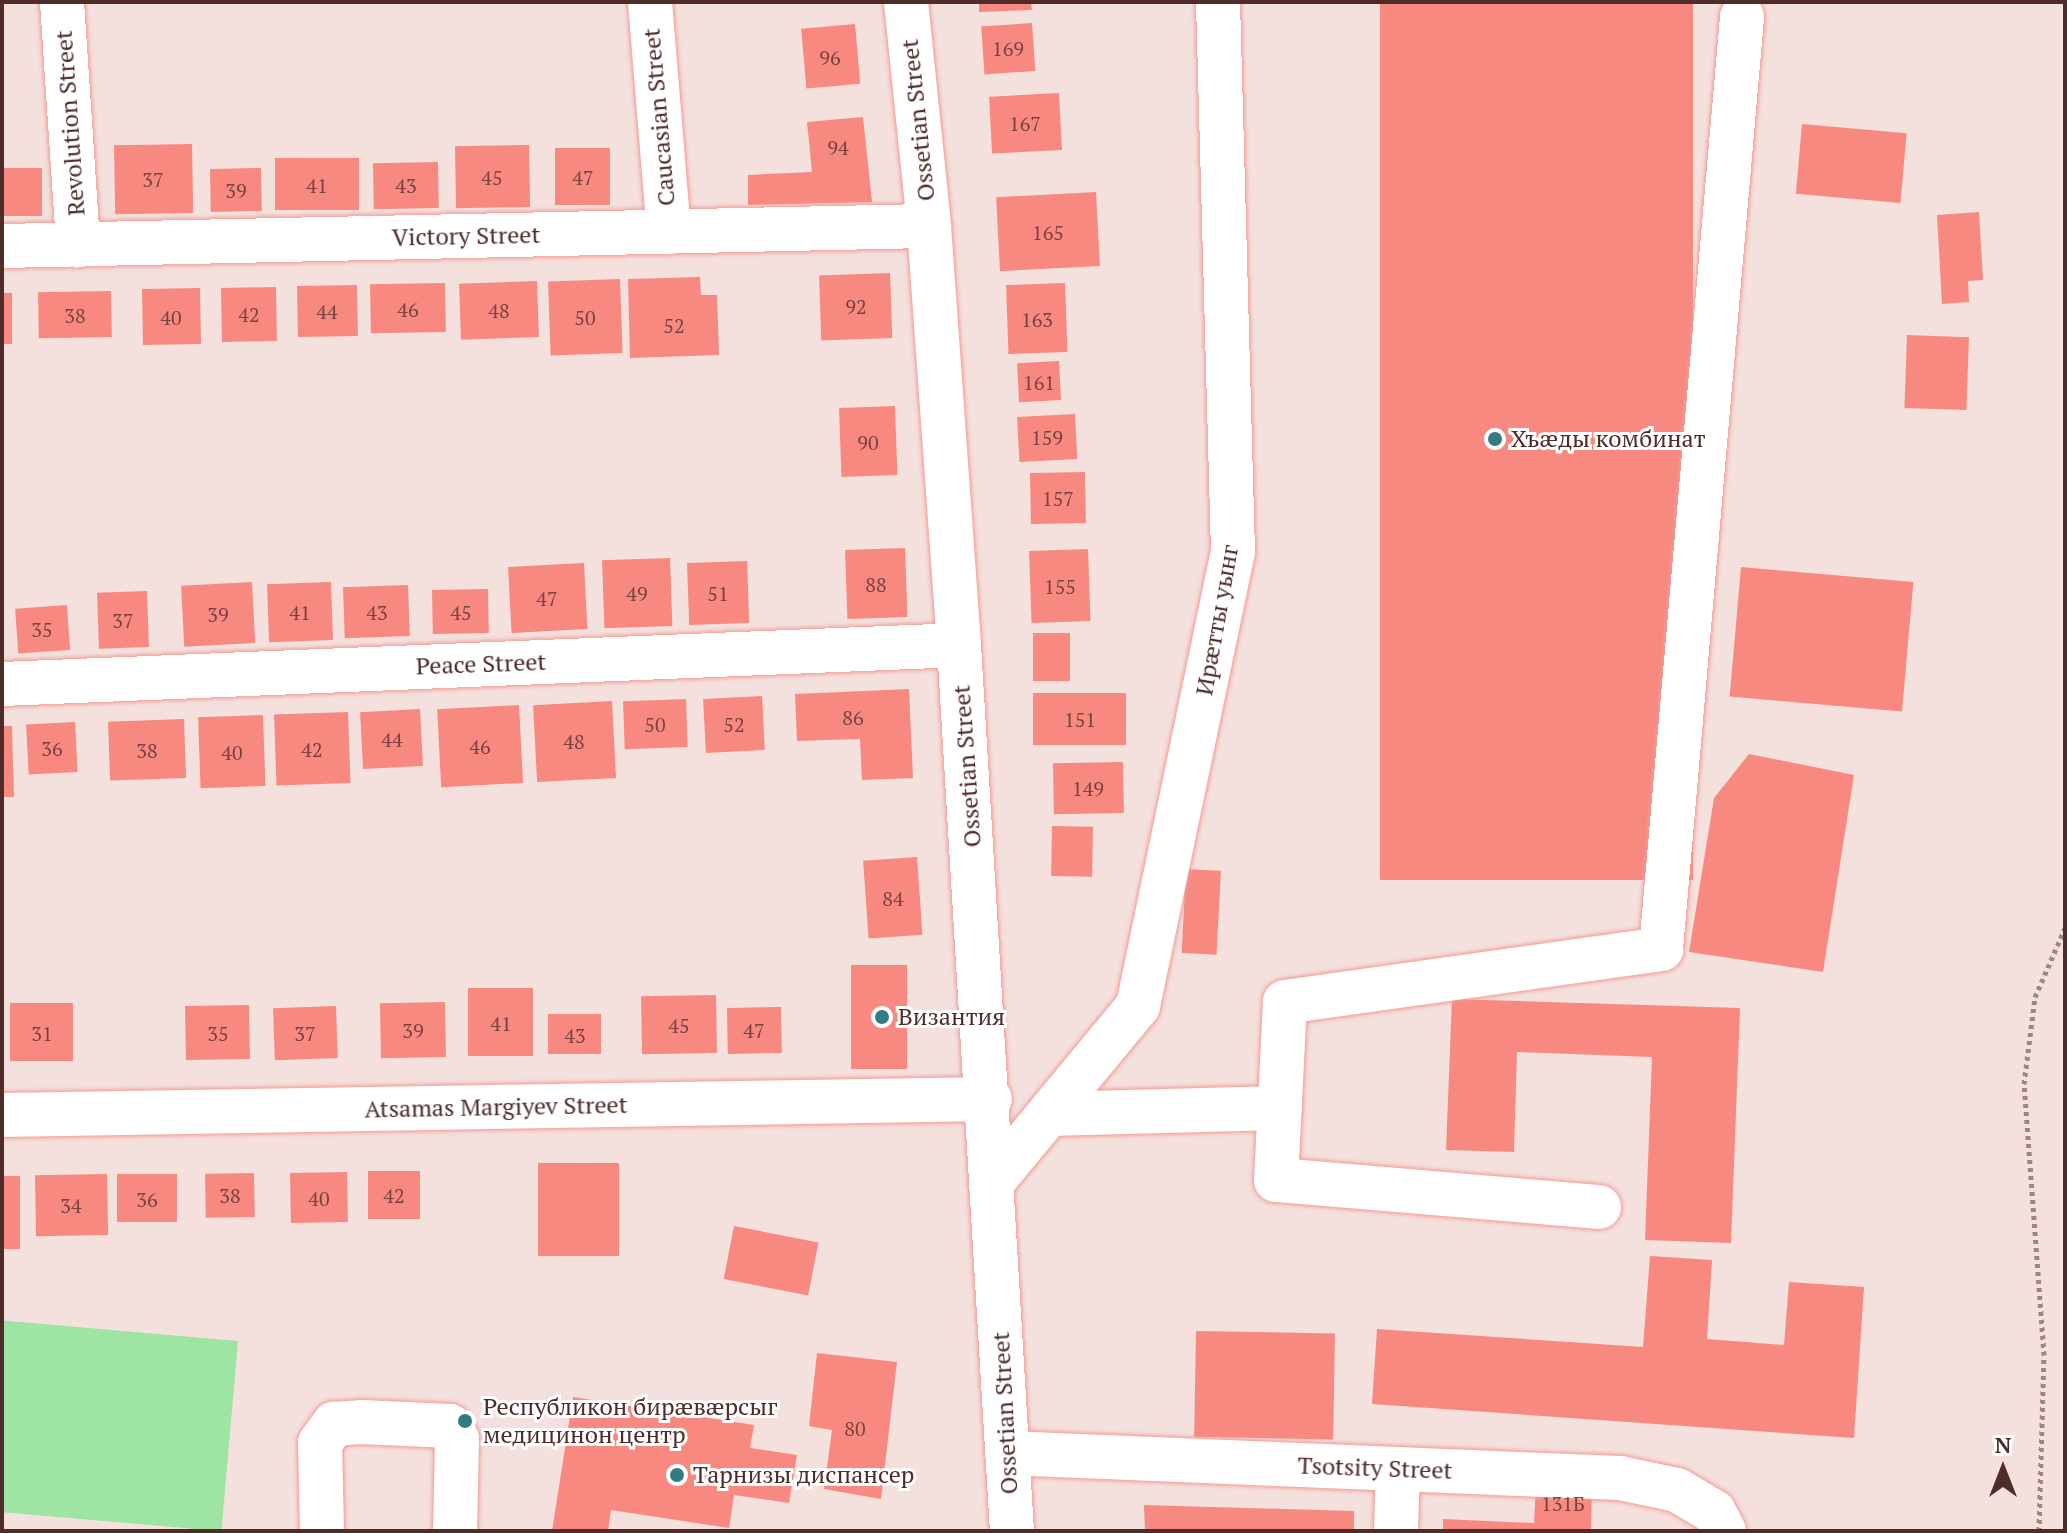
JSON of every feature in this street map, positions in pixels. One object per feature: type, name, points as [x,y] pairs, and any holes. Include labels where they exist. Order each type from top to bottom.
[{"type":"street","name":"Revolution Street","points":[[62,2],[78,245]]},
{"type":"street","name":"Caucasian Street","points":[[650,2],[669,232]]},
{"type":"street","name":"Ossetian Street","points":[[906,2],[929,226],[959,645],[990,1099],[1012,1531]]},
{"type":"street","name":"Ирæтты уынг","points":[[994,1180],[1138,1006],[1233,552],[1218,2]]},
{"type":"street","points":[[1599,1207],[1276,1180],[1285,1002],[1661,949],[1742,17]]},
{"type":"street","name":"Victory Street","points":[[2,246],[929,226]]},
{"type":"street","name":"Peace Street","points":[[2,684],[959,645]]},
{"type":"street","name":"Atsamas Margiyev Street","points":[[2,1115],[990,1099]]},
{"type":"street","points":[[1049,1114],[1280,1108]]},
{"type":"street","points":[[322,1531],[320,1443],[334,1424],[361,1422],[450,1426],[457,1439],[455,1531]]},
{"type":"street","name":"Tsotsity Street","points":[[1007,1453],[1620,1478],[1677,1490],[1714,1512],[1724,1531]]},
{"type":"street","points":[[1396,1531],[1398,1469]]},
{"type":"path","points":[[2039,1531],[2044,1355],[2024,1084],[2035,997],[2065,928]]},
{"type":"green space","points":[[3,1320],[238,1341],[221,1531],[2,1512]]},
{"type":"building","points":[[979,2],[1031,2],[1032,10],[979,12]]},
{"type":"building","name":"Хъæды комбинат","points":[[1380,2],[1693,2],[1693,880],[1380,880]]},
{"type":"building","points":[[1032,23],[1035,71],[984,74],[981,27]]},
{"type":"building","points":[[855,24],[860,84],[806,88],[801,29]]},
{"type":"building","points":[[1059,93],[1062,150],[992,154],[989,97]]},
{"type":"building","points":[[863,117],[872,202],[748,205],[748,175],[812,172],[807,122]]},
{"type":"building","points":[[1802,124],[1907,133],[1900,203],[1796,194]]},
{"type":"building","points":[[192,144],[193,213],[115,214],[114,145]]},
{"type":"building","points":[[529,145],[530,207],[456,208],[455,146]]},
{"type":"building","points":[[555,148],[610,148],[610,205],[555,205]]},
{"type":"building","points":[[275,158],[359,158],[359,210],[275,210]]},
{"type":"building","points":[[438,162],[439,208],[374,209],[373,163]]},
{"type":"building","points":[[2,168],[42,168],[42,216],[2,216]]},
{"type":"building","points":[[261,168],[262,211],[211,212],[210,169]]},
{"type":"building","points":[[1096,192],[1100,266],[1000,271],[996,197]]},
{"type":"building","points":[[1979,212],[1983,280],[1968,281],[1969,302],[1942,304],[1937,215]]},
{"type":"building","points":[[890,273],[892,338],[821,340],[819,275]]},
{"type":"building","points":[[700,277],[701,295],[717,295],[719,355],[630,358],[628,279]]},
{"type":"building","points":[[620,279],[623,353],[551,355],[548,282]]},
{"type":"building","points":[[537,281],[539,337],[461,340],[459,284]]},
{"type":"building","points":[[445,283],[446,332],[371,333],[370,284]]},
{"type":"building","points":[[1065,283],[1067,352],[1008,354],[1006,285]]},
{"type":"building","points":[[357,285],[358,336],[298,337],[297,286]]},
{"type":"building","points":[[276,287],[277,341],[222,342],[221,288]]},
{"type":"building","points":[[200,288],[201,344],[143,345],[142,289]]},
{"type":"building","points":[[111,291],[112,337],[39,338],[38,292]]},
{"type":"building","points":[[2,293],[12,293],[12,344],[2,344]]},
{"type":"building","points":[[1907,335],[1969,337],[1966,410],[1904,408]]},
{"type":"building","points":[[1059,361],[1061,400],[1019,402],[1017,363]]},
{"type":"building","points":[[895,406],[897,475],[841,477],[839,408]]},
{"type":"building","points":[[1075,414],[1077,459],[1019,462],[1017,417]]},
{"type":"building","points":[[1085,472],[1086,523],[1031,524],[1030,473]]},
{"type":"building","points":[[905,548],[907,617],[847,619],[845,550]]},
{"type":"building","points":[[1088,549],[1091,621],[1032,623],[1029,551]]},
{"type":"building","points":[[670,558],[672,626],[604,628],[602,560]]},
{"type":"building","points":[[747,561],[749,623],[689,625],[687,563]]},
{"type":"building","points":[[584,563],[587,629],[512,633],[508,567]]},
{"type":"building","points":[[1741,567],[1913,582],[1902,712],[1730,697]]},
{"type":"building","points":[[252,582],[255,643],[184,647],[181,586]]},
{"type":"building","points":[[331,582],[333,640],[269,642],[267,584]]},
{"type":"building","points":[[408,585],[410,636],[345,638],[343,587]]},
{"type":"building","points":[[488,589],[489,633],[433,634],[432,590]]},
{"type":"building","points":[[147,591],[149,647],[99,649],[97,593]]},
{"type":"building","points":[[67,605],[70,650],[18,654],[15,609]]},
{"type":"building","points":[[1033,633],[1070,633],[1070,681],[1033,681]]},
{"type":"building","points":[[909,689],[913,778],[862,780],[860,739],[797,741],[795,694]]},
{"type":"building","points":[[1033,693],[1126,693],[1126,745],[1033,745]]},
{"type":"building","points":[[762,696],[765,750],[706,753],[703,699]]},
{"type":"building","points":[[686,699],[688,747],[625,749],[623,701]]},
{"type":"building","points":[[612,701],[616,778],[537,782],[533,705]]},
{"type":"building","points":[[519,705],[523,783],[441,787],[437,709]]},
{"type":"building","points":[[420,709],[423,766],[363,769],[360,712]]},
{"type":"building","points":[[348,712],[350,783],[277,786],[274,715]]},
{"type":"building","points":[[263,715],[265,786],[201,788],[198,717]]},
{"type":"building","points":[[184,719],[186,778],[110,781],[108,722]]},
{"type":"building","points":[[75,722],[78,772],[29,774],[26,725]]},
{"type":"building","points":[[2,726],[12,726],[14,797],[2,797]]},
{"type":"building","points":[[1749,754],[1854,775],[1823,972],[1689,952],[1714,798]]},
{"type":"building","points":[[1123,762],[1124,813],[1054,814],[1053,763]]},
{"type":"building","points":[[1052,826],[1093,827],[1092,877],[1051,876]]},
{"type":"building","points":[[917,857],[922,935],[869,939],[863,861]]},
{"type":"building","points":[[1186,869],[1221,871],[1217,955],[1182,953]]},
{"type":"building","name":"Византия","points":[[851,965],[907,965],[907,1069],[851,1069]]},
{"type":"building","points":[[468,988],[533,988],[533,1056],[468,1056]]},
{"type":"building","points":[[716,995],[717,1053],[642,1054],[641,996]]},
{"type":"building","points":[[1452,999],[1740,1008],[1731,1243],[1645,1240],[1652,1057],[1517,1052],[1514,1152],[1446,1150]]},
{"type":"building","points":[[445,1002],[446,1057],[381,1058],[380,1003]]},
{"type":"building","points":[[10,1003],[73,1003],[73,1061],[10,1061]]},
{"type":"building","points":[[249,1005],[250,1059],[186,1060],[185,1006]]},
{"type":"building","points":[[336,1006],[338,1058],[275,1060],[273,1008]]},
{"type":"building","points":[[781,1007],[782,1053],[728,1054],[727,1008]]},
{"type":"building","points":[[548,1014],[601,1014],[601,1054],[548,1054]]},
{"type":"building","points":[[538,1163],[619,1163],[619,1256],[538,1256]]},
{"type":"building","points":[[368,1171],[420,1171],[420,1219],[368,1219]]},
{"type":"building","points":[[347,1172],[348,1222],[291,1223],[290,1173]]},
{"type":"building","points":[[254,1173],[255,1217],[206,1218],[205,1174]]},
{"type":"building","points":[[107,1174],[108,1235],[36,1236],[35,1175]]},
{"type":"building","points":[[117,1174],[177,1174],[177,1222],[117,1222]]},
{"type":"building","points":[[2,1176],[20,1176],[20,1249],[2,1249]]},
{"type":"building","points":[[734,1226],[818,1242],[808,1295],[724,1279]]},
{"type":"building","points":[[1650,1256],[1712,1260],[1707,1339],[1784,1345],[1789,1282],[1864,1287],[1854,1438],[1372,1404],[1377,1329],[1643,1347]]},
{"type":"building","points":[[1196,1331],[1335,1333],[1333,1439],[1194,1437]]},
{"type":"building","points":[[817,1353],[897,1362],[881,1499],[824,1489],[832,1430],[809,1426]]},
{"type":"building","name":"Тарнизы диспансер","points":[[573,1397],[754,1425],[750,1448],[797,1455],[789,1503],[734,1495],[729,1528],[611,1510],[608,1531],[552,1531]]},
{"type":"building","points":[[1536,1485],[1592,1487],[1591,1531],[1443,1531],[1443,1519],[1534,1523]]},
{"type":"building","points":[[1144,1505],[1354,1511],[1354,1531],[1145,1531]]},
{"type":"place","name":"Хъæды комбинат","points":[[1495,439]]},
{"type":"place","name":"Византия","points":[[882,1017]]},
{"type":"place","name":"Республикон бирæвæрсыг медицинон центр","points":[[465,1421]]},
{"type":"place","name":"Тарнизы диспансер","points":[[677,1475]]}]
